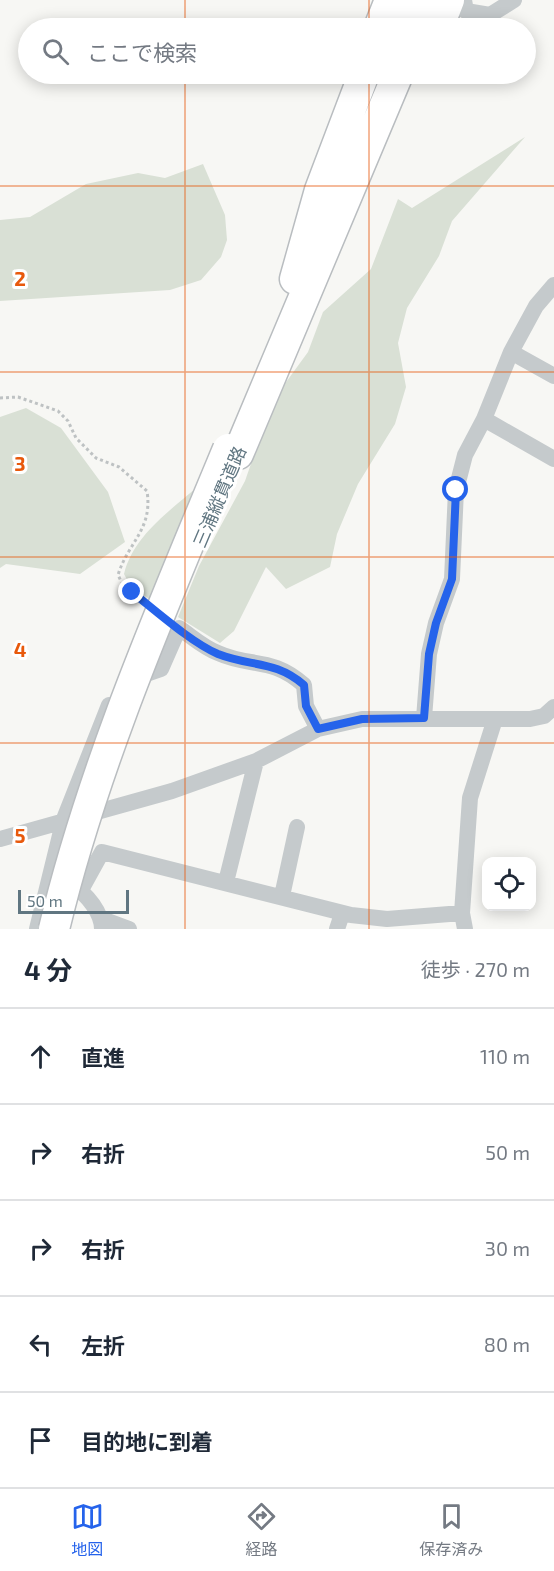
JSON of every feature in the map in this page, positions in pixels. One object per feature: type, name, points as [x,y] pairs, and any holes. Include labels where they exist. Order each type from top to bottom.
[{"type":"highway","points":[[391,16],[418,0]]},
{"type":"highway","points":[[295,304],[320,190],[360,84]]},
{"type":"highway","name":"三浦縦貫道路","points":[[54,929],[76,848],[108,751],[152,635],[295,304],[383,84]]},
{"type":"highway","name":"三浦縦貫道路","points":[[295,304],[394,84]]},
{"type":"highway","points":[[295,304],[401,119],[415,84]]},
{"type":"highway","name":"三浦縦貫道路","points":[[63,929],[85,850],[127,722],[233,451]]},
{"type":"street","points":[[464,0],[466,11],[490,15],[514,0]]},
{"type":"street","points":[[424,718],[429,654],[436,623],[452,579],[456,490],[465,455],[484,419],[511,352],[536,306],[554,285]]},
{"type":"street","points":[[511,352],[554,376]]},
{"type":"street","points":[[484,419],[554,459]]},
{"type":"street","points":[[37,929],[64,819],[117,684],[161,669],[179,628],[218,654],[264,663],[288,671],[304,685],[306,706],[318,729]]},
{"type":"street","points":[[0,839],[64,819],[172,791],[256,761],[318,729],[362,719],[495,719],[544,716],[554,708]]},
{"type":"street","points":[[81,890],[102,852],[282,896],[340,921],[387,919],[464,921],[470,798],[495,719]]},
{"type":"street","points":[[226,882],[256,761]]},
{"type":"street","points":[[282,896],[297,827]]},
{"type":"street","points":[[52,874],[81,890],[102,924],[129,929]]},
{"type":"path","points":[[0,398],[18,397],[58,411],[68,421],[76,438],[96,458],[119,467],[147,491],[148,501],[144,526],[121,565],[118,575],[123,585],[150,607]]},
{"type":"shaded area","points":[[525,137],[452,221],[439,256],[407,308],[398,343],[406,387],[395,424],[358,484],[337,534],[330,567],[286,589],[266,567],[234,631],[220,643],[178,617],[199,566],[245,481],[273,400],[308,352],[323,312],[371,269],[398,199],[412,208]]},
{"type":"shaded area","points":[[203,164],[225,215],[227,240],[221,257],[201,280],[170,290],[0,301],[0,220],[30,217],[86,184],[138,173],[165,178]]},
{"type":"shaded area","points":[[26,408],[61,428],[108,492],[125,542],[80,574],[6,564],[0,568],[0,417]]},
{"type":"shaded area","points":[[195,489],[154,602],[131,587],[124,574],[135,548],[143,537],[163,516]]},
{"type":"route","points":[[132,592],[218,654],[264,663],[288,671],[304,685],[306,706],[318,729],[362,719],[424,718],[429,654],[436,623],[452,579],[456,490]]}]
